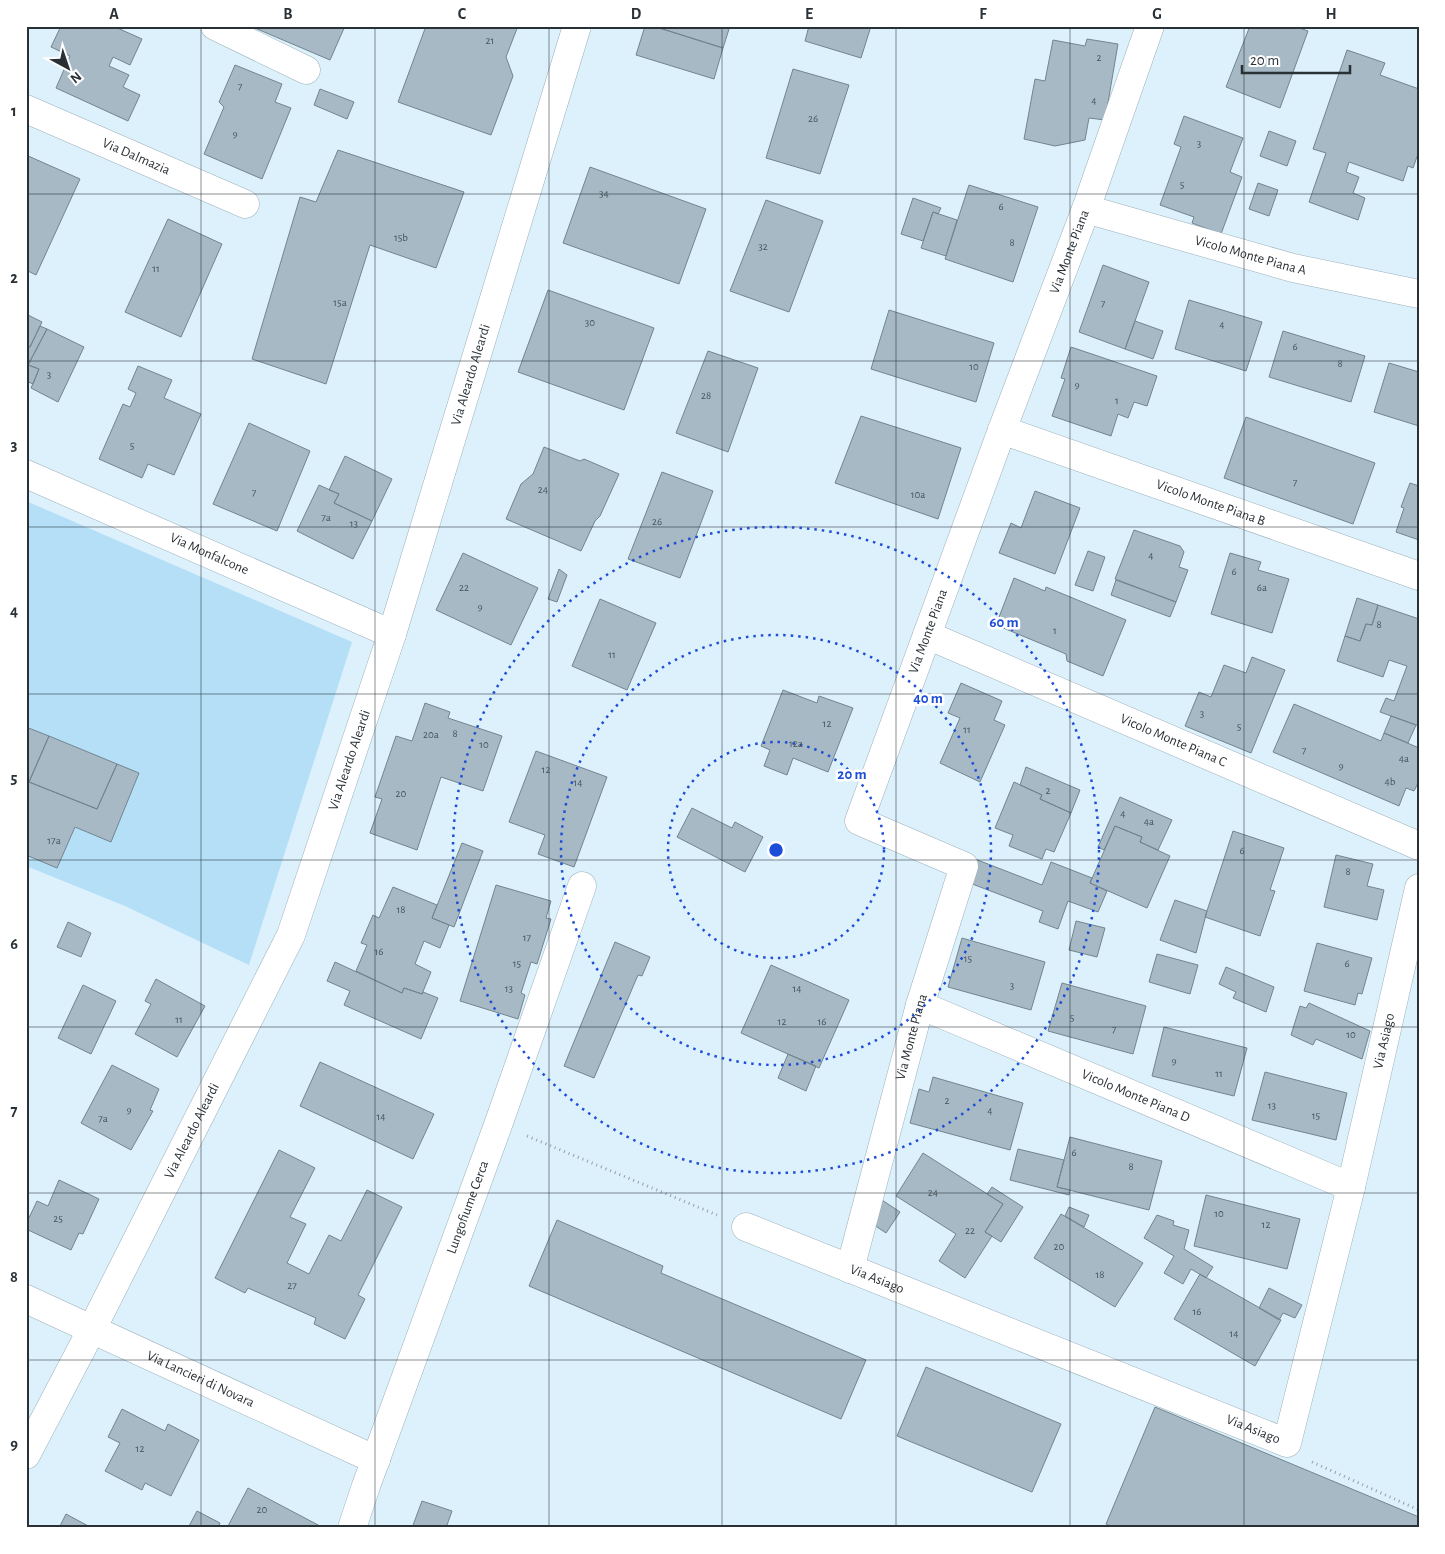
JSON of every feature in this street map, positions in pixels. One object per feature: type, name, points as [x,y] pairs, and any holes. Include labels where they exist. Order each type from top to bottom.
[{"type":"street","points":[[215,26],[306,70]]},
{"type":"street","name":"Via Aleardo Aleardi","points":[[26,1455],[292,935],[392,634],[577,26]]},
{"type":"street","name":"Via Monte Piana","points":[[850,1269],[920,1005],[964,866],[859,821],[1002,430],[1086,209],[1150,26]]},
{"type":"street","name":"Via Dalmazia","points":[[26,110],[246,204]]},
{"type":"street","name":"Vicolo Monte Piana A","points":[[1086,209],[1293,268],[1419,294]]},
{"type":"street","name":"Vicolo Monte Piana B","points":[[1002,430],[1419,576]]},
{"type":"street","name":"Via Monfalcone","points":[[26,474],[392,634]]},
{"type":"street","name":"Vicolo Monte Piana C","points":[[927,635],[1419,846]]},
{"type":"street","name":"Lungofiume Cerca","points":[[352,1528],[498,1125],[582,886]]},
{"type":"street","name":"Via Asiago","points":[[746,1227],[1287,1443],[1351,1187],[1419,888]]},
{"type":"street","name":"Vicolo Monte Piana D","points":[[920,1005],[1351,1187]]},
{"type":"street","name":"Via Lancieri di Novara","points":[[26,1299],[376,1460]]},
{"type":"path","points":[[498,1125],[746,1227]]},
{"type":"path","points":[[1287,1443],[1299,1456],[1419,1510]]},
{"type":"shaded area","points":[[26,501],[352,642],[249,965],[125,906],[26,866]]},
{"type":"building","points":[[61,26],[113,26],[142,39],[130,65],[113,57],[109,66],[129,75],[123,87],[140,95],[128,121],[56,88],[70,56],[51,47]]},
{"type":"building","points":[[250,26],[345,26],[330,60]]},
{"type":"building","points":[[426,26],[518,26],[506,57],[513,76],[491,135],[398,102]]},
{"type":"building","points":[[645,26],[653,26],[723,48],[714,79],[636,55]]},
{"type":"building","points":[[653,26],[730,26],[723,48]]},
{"type":"building","points":[[809,26],[871,26],[861,58],[805,41]]},
{"type":"building","points":[[1250,26],[1294,26],[1308,31],[1280,108],[1226,87]]},
{"type":"building","points":[[1087,39],[1118,44],[1105,120],[1089,118],[1085,140],[1055,146],[1024,139],[1035,79],[1045,81],[1053,40],[1085,46]]},
{"type":"building","points":[[1347,50],[1385,63],[1380,75],[1419,89],[1419,151],[1413,168],[1408,166],[1403,181],[1349,162],[1346,172],[1359,177],[1353,193],[1365,198],[1358,220],[1309,202],[1326,153],[1313,149]]},
{"type":"building","points":[[235,65],[282,84],[275,102],[291,108],[262,179],[204,154],[224,107],[219,102]]},
{"type":"building","points":[[793,69],[849,85],[820,174],[766,158]]},
{"type":"building","points":[[320,89],[354,102],[347,119],[314,105]]},
{"type":"building","points":[[1184,116],[1243,138],[1230,172],[1242,177],[1221,234],[1192,223],[1194,217],[1160,205],[1181,147],[1174,144]]},
{"type":"building","points":[[1269,131],[1296,141],[1287,166],[1260,156]]},
{"type":"building","points":[[338,150],[464,192],[436,268],[370,245],[326,384],[252,359],[300,197],[316,202]]},
{"type":"building","points":[[26,155],[80,179],[36,275],[26,270]]},
{"type":"building","points":[[590,167],[706,209],[679,284],[563,243]]},
{"type":"building","points":[[1258,183],[1278,190],[1269,216],[1249,209]]},
{"type":"building","points":[[969,185],[1038,207],[1013,282],[945,259]]},
{"type":"building","points":[[913,198],[941,208],[938,214],[933,212],[923,241],[901,234]]},
{"type":"building","points":[[766,200],[823,221],[789,312],[730,291]]},
{"type":"building","points":[[933,212],[957,220],[946,256],[921,248]]},
{"type":"building","points":[[168,219],[222,244],[181,337],[125,312]]},
{"type":"building","points":[[1103,265],[1149,282],[1125,349],[1079,332]]},
{"type":"building","points":[[548,290],[654,328],[624,410],[518,372]]},
{"type":"building","points":[[1189,300],[1262,322],[1246,371],[1175,349]]},
{"type":"building","points":[[889,310],[994,343],[976,402],[871,369]]},
{"type":"building","points":[[26,314],[42,322],[30,347],[26,346]]},
{"type":"building","points":[[1135,321],[1163,331],[1153,359],[1125,349]]},
{"type":"building","points":[[40,326],[47,329],[28,365],[39,369],[33,384],[26,381],[26,346],[30,347]]},
{"type":"building","points":[[47,329],[84,347],[58,402],[31,388],[39,369],[28,365]]},
{"type":"building","points":[[1283,331],[1365,356],[1351,402],[1269,377]]},
{"type":"building","points":[[1071,347],[1157,376],[1147,406],[1134,402],[1128,418],[1118,414],[1111,436],[1052,416],[1065,379],[1061,378]]},
{"type":"building","points":[[708,351],[758,368],[728,452],[676,433]]},
{"type":"building","points":[[1389,363],[1419,372],[1419,426],[1374,412]]},
{"type":"building","points":[[138,366],[172,380],[164,398],[201,414],[174,475],[148,464],[142,478],[99,459],[123,404],[130,407],[136,393],[128,389]]},
{"type":"building","points":[[861,416],[961,448],[938,519],[835,483]]},
{"type":"building","points":[[1246,417],[1375,463],[1353,524],[1224,478]]},
{"type":"building","points":[[249,423],[310,451],[277,531],[213,504]]},
{"type":"building","points":[[544,447],[580,461],[584,459],[619,474],[600,516],[595,521],[581,551],[506,519],[521,484],[533,474]]},
{"type":"building","points":[[345,456],[392,479],[372,521],[334,503],[339,494],[329,490]]},
{"type":"building","points":[[662,472],[713,491],[680,578],[628,559]]},
{"type":"building","points":[[1410,483],[1419,486],[1419,540],[1396,532],[1404,508],[1401,507]]},
{"type":"building","points":[[319,485],[339,494],[334,503],[372,521],[353,559],[297,531]]},
{"type":"building","points":[[1035,491],[1080,508],[1055,574],[999,553],[1011,523],[1021,528]]},
{"type":"building","points":[[1134,530],[1180,546],[1184,552],[1179,567],[1188,570],[1176,602],[1115,579]]},
{"type":"building","points":[[1088,551],[1105,557],[1093,591],[1075,585]]},
{"type":"building","points":[[463,553],[538,588],[511,645],[436,610]]},
{"type":"building","points":[[1230,553],[1261,562],[1258,570],[1289,579],[1272,633],[1211,614]]},
{"type":"building","points":[[559,569],[567,575],[557,602],[548,599]]},
{"type":"building","points":[[1014,578],[1045,591],[1046,587],[1126,620],[1103,676],[1067,661],[1066,654],[996,625]]},
{"type":"building","points":[[1116,580],[1176,602],[1170,617],[1111,595]]},
{"type":"building","points":[[1357,598],[1378,605],[1372,625],[1366,624],[1360,641],[1345,636]]},
{"type":"building","points":[[600,599],[656,623],[627,690],[572,666]]},
{"type":"building","points":[[1378,605],[1419,619],[1419,726],[1380,712],[1386,698],[1394,701],[1407,666],[1389,660],[1383,677],[1337,661],[1345,636],[1360,641],[1366,624],[1372,625]]},
{"type":"building","points":[[1252,657],[1285,670],[1251,753],[1185,726],[1199,692],[1211,697],[1224,665],[1246,673]]},
{"type":"building","points":[[961,683],[1002,701],[994,720],[1005,725],[980,782],[940,763],[960,718],[948,713]]},
{"type":"building","points":[[783,690],[817,703],[819,696],[853,708],[828,772],[793,758],[787,775],[764,766],[770,750],[761,746]]},
{"type":"building","points":[[425,703],[450,712],[448,718],[502,736],[483,791],[441,777],[417,850],[370,833],[382,799],[375,797],[396,736],[412,741]]},
{"type":"building","points":[[1294,704],[1381,741],[1384,733],[1419,748],[1419,781],[1414,791],[1406,788],[1399,806],[1273,752]]},
{"type":"building","points":[[1391,716],[1416,725],[1408,743],[1384,733]]},
{"type":"building","points":[[26,727],[49,736],[29,782],[97,809],[117,764],[139,773],[111,842],[75,827],[57,868],[26,855]]},
{"type":"building","points":[[49,736],[117,764],[97,809],[29,782]]},
{"type":"building","points":[[536,751],[607,777],[574,867],[538,854],[545,835],[509,822]]},
{"type":"building","points":[[1026,767],[1080,790],[1071,813],[1040,799],[1042,795],[1020,785]]},
{"type":"building","points":[[1014,782],[1042,795],[1040,799],[1071,813],[1054,852],[1046,849],[1042,859],[1009,846],[1013,835],[995,828]]},
{"type":"building","points":[[1120,797],[1172,820],[1158,850],[1140,842],[1142,837],[1115,826],[1104,850],[1098,847]]},
{"type":"building","points":[[692,808],[732,828],[735,822],[763,837],[745,872],[677,837]]},
{"type":"building","points":[[1115,826],[1142,837],[1140,842],[1170,856],[1147,908],[1090,883]]},
{"type":"building","points":[[1233,831],[1284,848],[1270,890],[1275,891],[1260,936],[1205,917]]},
{"type":"building","points":[[462,843],[483,851],[454,927],[432,918]]},
{"type":"building","points":[[1336,855],[1373,864],[1367,886],[1384,890],[1377,920],[1324,907]]},
{"type":"building","points":[[975,859],[1042,885],[1051,862],[1092,878],[1090,883],[1107,891],[1098,912],[1068,901],[1058,929],[1039,922],[1043,911],[967,882]]},
{"type":"building","points":[[496,885],[551,901],[546,918],[551,919],[537,964],[531,962],[521,993],[525,995],[518,1019],[460,1001]]},
{"type":"building","points":[[393,887],[437,905],[432,918],[449,925],[440,948],[424,941],[415,964],[431,972],[422,994],[404,988],[402,993],[356,971],[367,945],[361,943],[373,915],[379,918]]},
{"type":"building","points":[[1175,900],[1207,911],[1196,953],[1160,940]]},
{"type":"building","points":[[1076,921],[1105,928],[1097,957],[1069,950]]},
{"type":"building","points":[[68,922],[91,933],[81,957],[57,947]]},
{"type":"building","points":[[962,938],[1045,962],[1031,1010],[948,987]]},
{"type":"building","points":[[615,942],[650,957],[642,976],[638,975],[594,1078],[564,1066]]},
{"type":"building","points":[[1317,943],[1372,958],[1362,994],[1358,993],[1355,1005],[1304,991]]},
{"type":"building","points":[[1157,954],[1198,965],[1190,994],[1149,982]]},
{"type":"building","points":[[335,962],[402,993],[404,988],[422,994],[423,992],[438,998],[421,1039],[344,1005],[350,991],[327,981]]},
{"type":"building","points":[[771,965],[849,1000],[819,1068],[741,1033]]},
{"type":"building","points":[[1226,967],[1274,987],[1266,1012],[1233,998],[1236,992],[1219,984]]},
{"type":"building","points":[[156,979],[205,1006],[177,1057],[135,1034],[151,1004],[145,1001]]},
{"type":"building","points":[[1062,983],[1146,1006],[1133,1054],[1048,1031]]},
{"type":"building","points":[[83,985],[116,1001],[91,1054],[58,1038]]},
{"type":"building","points":[[1309,1003],[1370,1031],[1362,1059],[1316,1039],[1313,1045],[1291,1035],[1300,1006],[1306,1008]]},
{"type":"building","points":[[1164,1027],[1247,1048],[1234,1096],[1152,1076]]},
{"type":"building","points":[[788,1054],[816,1066],[806,1091],[778,1078]]},
{"type":"building","points":[[320,1062],[434,1114],[413,1159],[300,1106]]},
{"type":"building","points":[[112,1065],[159,1089],[150,1110],[153,1111],[131,1150],[81,1123]]},
{"type":"building","points":[[1265,1072],[1347,1093],[1336,1140],[1252,1120]]},
{"type":"building","points":[[933,1077],[1023,1103],[1010,1150],[910,1123],[919,1089],[929,1092]]},
{"type":"building","points":[[1070,1137],[1162,1161],[1149,1210],[1057,1187]]},
{"type":"building","points":[[1018,1149],[1064,1160],[1057,1187],[1070,1190],[1069,1195],[1010,1180]]},
{"type":"building","points":[[279,1150],[315,1168],[290,1217],[306,1224],[287,1263],[309,1274],[329,1235],[341,1241],[367,1190],[402,1207],[358,1295],[365,1299],[345,1339],[314,1324],[316,1318],[248,1288],[245,1293],[215,1278]]},
{"type":"building","points":[[923,1153],[1003,1204],[985,1232],[992,1236],[965,1278],[939,1261],[956,1234],[896,1196]]},
{"type":"building","points":[[59,1180],[99,1199],[83,1234],[79,1233],[71,1250],[26,1229],[26,1224],[37,1201],[48,1206]]},
{"type":"building","points":[[992,1187],[1023,1207],[1001,1242],[985,1232],[1003,1204],[987,1194]]},
{"type":"building","points":[[1206,1195],[1300,1219],[1287,1269],[1194,1246]]},
{"type":"building","points":[[879,1198],[900,1212],[886,1233],[865,1219]]},
{"type":"building","points":[[1069,1207],[1089,1215],[1084,1227],[1065,1216]]},
{"type":"building","points":[[1061,1214],[1143,1263],[1115,1307],[1034,1258]]},
{"type":"building","points":[[1157,1215],[1174,1221],[1173,1225],[1189,1230],[1184,1249],[1213,1267],[1206,1278],[1191,1269],[1183,1284],[1164,1273],[1174,1256],[1144,1238]]},
{"type":"building","points":[[557,1220],[663,1266],[661,1273],[866,1360],[841,1419],[529,1286]]},
{"type":"building","points":[[1200,1274],[1281,1320],[1255,1366],[1174,1319]]},
{"type":"building","points":[[1269,1288],[1302,1305],[1295,1318],[1283,1313],[1279,1320],[1259,1308]]},
{"type":"building","points":[[926,1367],[1061,1424],[1032,1492],[897,1436]]},
{"type":"building","points":[[1155,1407],[1419,1517],[1419,1528],[1114,1528],[1106,1524]]},
{"type":"building","points":[[122,1409],[165,1431],[168,1424],[199,1440],[171,1496],[145,1483],[142,1490],[105,1471],[120,1443],[108,1437]]},
{"type":"building","points":[[248,1488],[320,1526],[319,1528],[227,1528]]},
{"type":"building","points":[[422,1501],[452,1511],[446,1528],[412,1528]]},
{"type":"building","points":[[197,1511],[220,1523],[218,1528],[188,1528]]},
{"type":"building","points":[[66,1514],[92,1528],[59,1528]]}]
